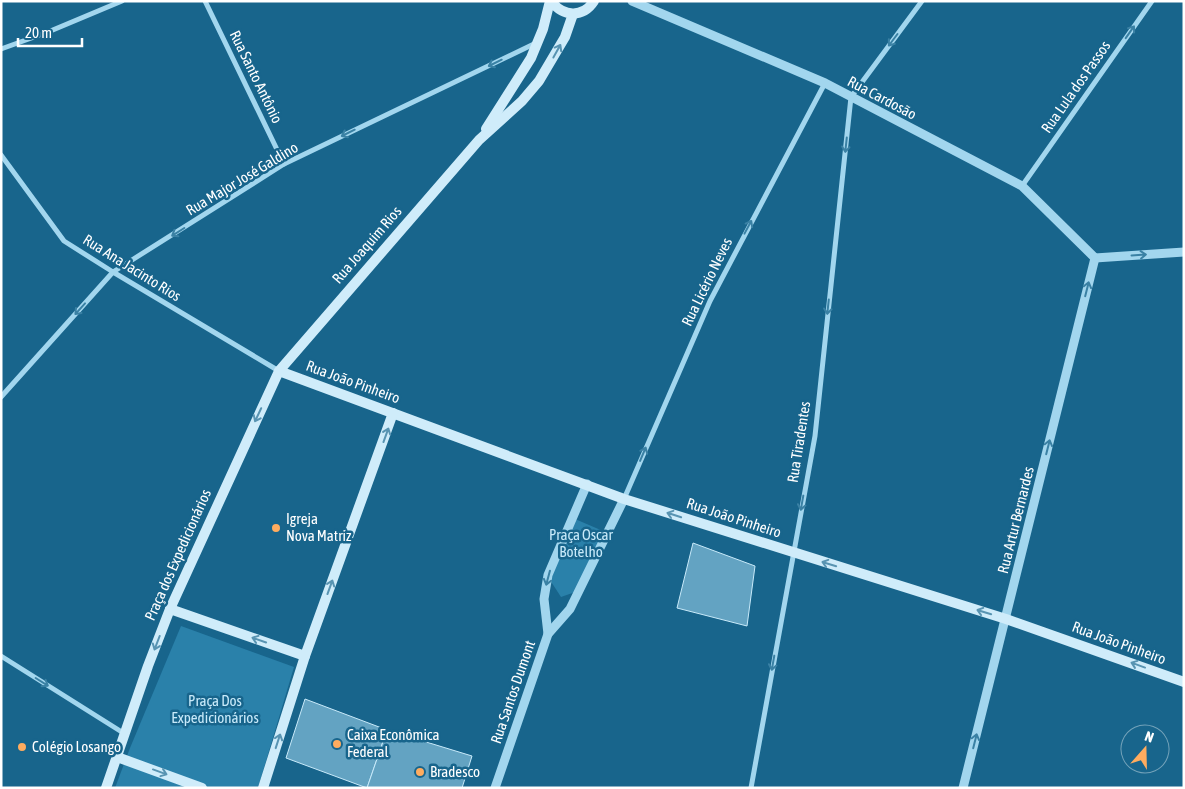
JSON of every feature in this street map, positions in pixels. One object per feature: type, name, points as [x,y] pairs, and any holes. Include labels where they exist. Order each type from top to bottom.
[{"type":"main road","points":[[551,1],[556,8],[564,13],[573,14],[585,11],[594,1]]},
{"type":"main road","name":"Rua Joaquim Rios","points":[[479,140],[531,58],[551,1]]},
{"type":"main road","name":"Rua Joaquim Rios","points":[[279,371],[479,140],[522,101],[539,81],[565,37],[573,14]]},
{"type":"main road","name":"Rua João Pinheiro","points":[[279,371],[624,499],[1006,619],[1184,682]]},
{"type":"main road","name":"Praça dos Expedicionários","points":[[106,788],[148,666],[170,609],[279,371]]},
{"type":"main road","points":[[263,788],[305,656],[394,413]]},
{"type":"main road","points":[[170,609],[305,656]]},
{"type":"main road","points":[[117,757],[202,788]]},
{"type":"street","points":[[1,49],[48,32],[122,1]]},
{"type":"street","name":"Rua Santo Antônio","points":[[205,1],[284,164]]},
{"type":"street","name":"Rua Cardosão","points":[[632,1],[825,82],[1022,186],[1095,258]]},
{"type":"street","points":[[851,97],[922,1]]},
{"type":"street","name":"Rua Lula dos Passos","points":[[1022,186],[1152,1]]},
{"type":"street","name":"Rua Major José Galdino","points":[[1,397],[113,272],[284,164],[538,42]]},
{"type":"street","name":"Rua Licério Neves","points":[[624,499],[710,300],[825,82]]},
{"type":"street","name":"Rua Tiradentes","points":[[751,788],[815,436],[851,97]]},
{"type":"street","name":"Rua Ana Jacinto Rios","points":[[1,155],[64,240],[113,272],[279,371]]},
{"type":"street","points":[[1095,258],[1184,252]]},
{"type":"street","name":"Rua Artur Bernardes","points":[[963,788],[1095,258]]},
{"type":"street","name":"Rua Santos Dumont","points":[[548,634],[544,599],[548,576],[587,484]]},
{"type":"street","name":"Rua Santos Dumont","points":[[495,788],[548,634],[570,610],[624,499]]},
{"type":"street","points":[[1,656],[125,734]]},
{"type":"green space","name":"Praça Oscar Botelho","points":[[575,519],[603,531],[578,591],[561,597],[550,580]]},
{"type":"green space","name":"Praça Dos Expedicionários","points":[[181,626],[294,667],[258,788],[115,788]]},
{"type":"building","points":[[693,543],[755,566],[747,626],[677,608]]},
{"type":"building","name":"Caixa Econômica Federal","points":[[305,699],[387,730],[367,788],[286,758]]},
{"type":"building","name":"Bradesco","points":[[387,730],[472,756],[462,788],[367,788]]},
{"type":"place","name":"Igreja Nova Matriz","points":[[276,528]]},
{"type":"place","name":"Caixa Econômica Federal","points":[[337,744]]},
{"type":"place","name":"Colégio Losango","points":[[22,747]]},
{"type":"place","name":"Bradesco","points":[[420,772]]}]
